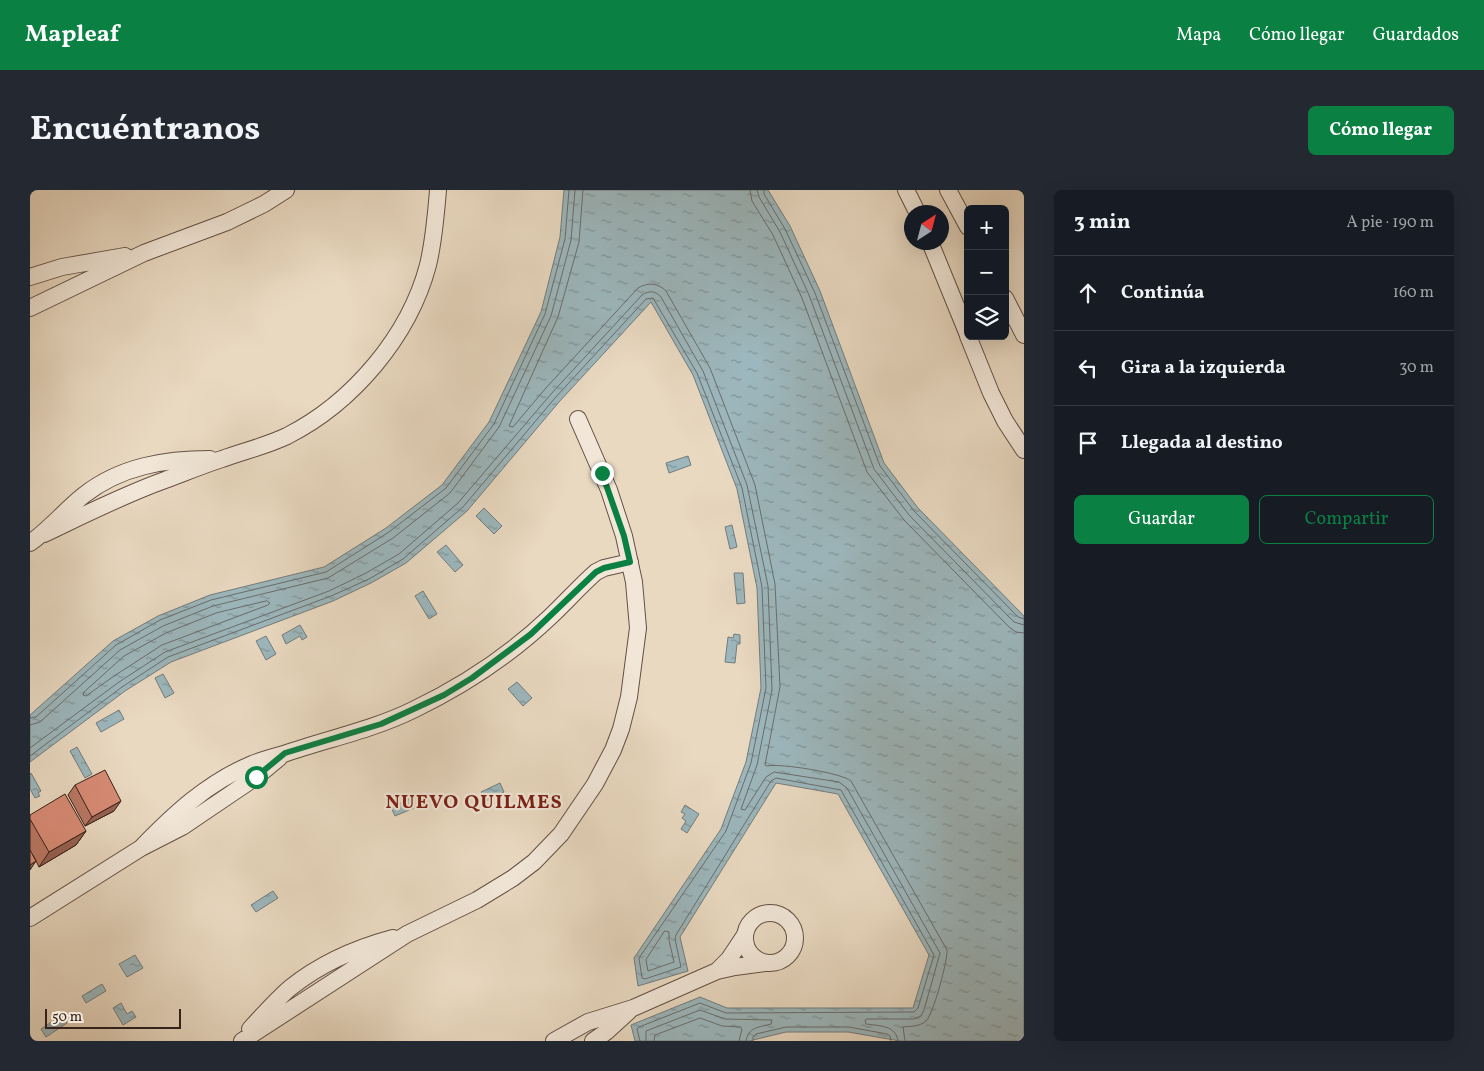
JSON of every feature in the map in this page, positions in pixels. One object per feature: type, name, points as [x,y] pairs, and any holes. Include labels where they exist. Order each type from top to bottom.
[{"type":"street","points":[[30,308],[144,253],[227,222],[264,204],[286,190]]},
{"type":"street","points":[[37,538],[95,509],[162,481],[287,436],[339,402],[365,377],[402,327],[428,266],[436,226],[438,190]]},
{"type":"street","points":[[906,190],[914,205]]},
{"type":"street","points":[[948,190],[964,219]]},
{"type":"street","points":[[933,250],[964,325]]},
{"type":"street","points":[[30,277],[62,267],[144,253]]},
{"type":"street","points":[[1009,306],[1024,335]]},
{"type":"street","points":[[970,340],[1005,421],[1024,450]]},
{"type":"street","points":[[242,1041],[407,934],[477,900],[513,878],[534,862],[561,834],[594,784],[613,750],[622,729],[629,697],[638,628],[636,601],[624,536],[609,490],[578,419]]},
{"type":"street","points":[[37,538],[84,495],[110,479],[135,468],[164,461],[220,459]]},
{"type":"street","points":[[30,918],[141,848],[173,815],[198,794],[253,764],[381,724],[444,695],[472,678],[531,634],[596,572],[604,568],[630,562]]},
{"type":"street","points":[[554,1041],[588,1022],[633,1008],[717,971],[736,966],[773,963],[782,960],[793,948],[795,940],[790,924],[776,914],[768,913],[752,920],[747,927],[745,935],[729,959],[717,971]]},
{"type":"street","points":[[238,1041],[290,988],[305,977],[346,953],[363,946],[407,934]]},
{"type":"street","points":[[745,935],[748,950],[752,956],[765,963]]},
{"type":"street","points":[[593,1041],[633,1008]]},
{"type":"water","points":[[564,190],[768,190],[790,226],[820,291],[884,463],[918,508],[1024,616],[1024,1041],[900,1041],[848,1032],[786,1032],[749,1041],[635,1041],[631,1025],[700,997],[727,1008],[913,1008],[929,955],[838,794],[776,783],[680,937],[688,971],[638,986],[634,958],[721,829],[746,762],[761,688],[757,588],[737,489],[693,375],[651,302],[559,402],[467,511],[406,563],[371,583],[333,601],[171,662],[125,691],[30,762],[30,715],[113,641],[158,616],[210,595],[324,567],[386,528],[442,485],[489,422],[541,312],[560,237]]},
{"type":"water","points":[[688,456],[691,465],[669,473],[666,463]]},
{"type":"water","points":[[484,508],[502,526],[494,534],[476,516]]},
{"type":"water","points":[[732,525],[737,547],[730,549],[725,527]]},
{"type":"water","points":[[446,545],[463,565],[455,572],[437,552]]},
{"type":"water","points":[[734,573],[743,573],[745,603],[737,604]]},
{"type":"water","points":[[423,591],[437,614],[429,619],[415,596]]},
{"type":"water","points":[[300,625],[307,637],[302,640],[300,636],[286,644],[282,635]]},
{"type":"water","points":[[734,634],[740,635],[740,644],[737,644],[735,663],[725,662],[728,637],[733,638]]},
{"type":"water","points":[[266,636],[276,654],[266,660],[256,641]]},
{"type":"water","points":[[163,674],[174,693],[165,698],[155,678]]},
{"type":"water","points":[[517,682],[532,698],[523,706],[508,689]]},
{"type":"water","points":[[119,710],[124,719],[101,732],[96,723]]},
{"type":"water","points":[[77,747],[92,774],[85,778],[70,751]]},
{"type":"water","points":[[31,773],[41,791],[38,793],[40,796],[35,798],[30,789]]},
{"type":"water","points":[[500,783],[504,792],[486,801],[481,792]]},
{"type":"water","points":[[409,799],[414,808],[395,816],[391,807]]},
{"type":"water","points":[[685,805],[699,814],[687,833],[681,829],[686,821],[682,818],[685,814],[681,812]]},
{"type":"water","points":[[273,891],[278,898],[256,912],[251,905]]},
{"type":"water","points":[[135,955],[143,968],[127,977],[119,964]]},
{"type":"water","points":[[102,984],[106,991],[86,1003],[82,996]]},
{"type":"water","points":[[121,1003],[127,1014],[132,1011],[136,1017],[123,1025],[113,1008]]},
{"type":"water","points":[[62,1015],[67,1023],[46,1037],[41,1029]]},
{"type":"building","points":[[105,770],[121,801],[92,817],[75,785]]},
{"type":"building","points":[[65,794],[86,831],[49,852],[30,819],[30,815]]},
{"type":"building","points":[[30,850],[36,861],[30,865]]},
{"type":"district","name":"NUEVO QUILMES","points":[[474,803]]},
{"type":"route","points":[[256,777],[285,753],[381,724],[444,695],[472,678],[531,634],[596,572],[604,568],[630,562],[624,536],[602,473]]}]
